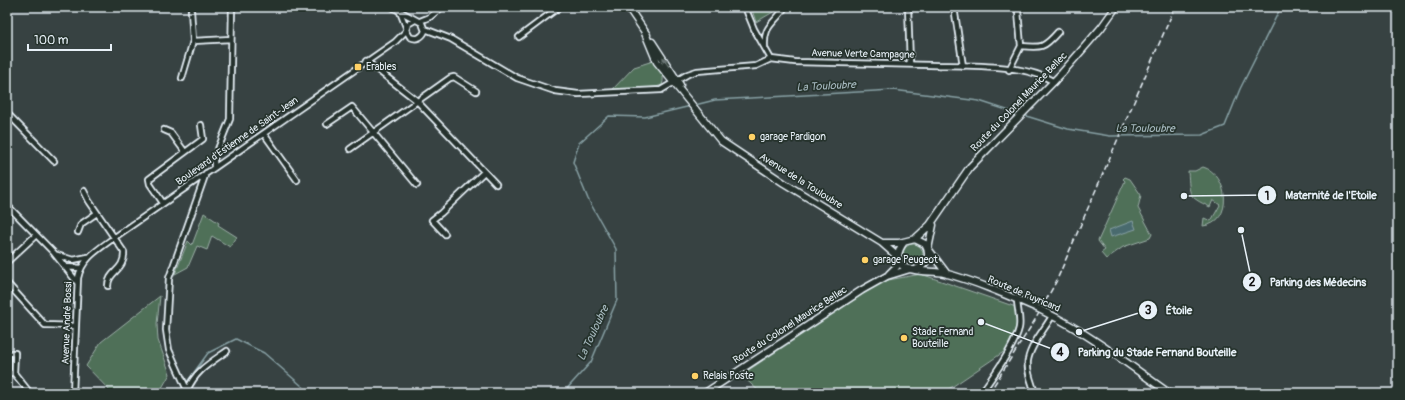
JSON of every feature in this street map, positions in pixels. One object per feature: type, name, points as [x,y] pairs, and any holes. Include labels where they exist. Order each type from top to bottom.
[{"type":"main road","name":"Avenue de la Touloubre","points":[[628,7],[645,33],[657,62],[676,81],[696,112],[721,141],[784,183],[882,242],[898,258]]},
{"type":"main road","name":"Route du Colonel Maurice Bellec","points":[[915,239],[923,233],[938,214],[970,167],[1054,82],[1101,28],[1116,7]]},
{"type":"main road","name":"Route du Colonel Maurice Bellec","points":[[928,252],[931,228],[938,214]]},
{"type":"main road","points":[[882,242],[904,242],[915,239],[924,244],[928,252],[927,262],[923,267],[913,270],[904,267],[898,258],[900,248],[904,242]]},
{"type":"main road","name":"Route de Puyricard","points":[[928,252],[935,266],[945,274]]},
{"type":"main road","name":"Route du Colonel Maurice Bellec","points":[[705,393],[802,328],[887,276],[897,266],[898,258]]},
{"type":"main road","name":"Route du Colonel Maurice Bellec","points":[[887,276],[913,270]]},
{"type":"main road","name":"Route de Puyricard","points":[[913,270],[945,274],[1017,300],[1050,314],[1123,360],[1169,393]]},
{"type":"street","points":[[214,168],[214,159],[230,119],[232,7]]},
{"type":"street","points":[[392,7],[417,21],[433,33]]},
{"type":"street","points":[[423,34],[424,27],[430,17],[442,7]]},
{"type":"street","points":[[519,37],[559,7]]},
{"type":"street","points":[[745,7],[754,29],[770,59]]},
{"type":"street","points":[[766,50],[764,36],[768,27],[786,7]]},
{"type":"street","points":[[908,7],[910,64]]},
{"type":"street","points":[[954,7],[963,66]]},
{"type":"street","points":[[182,78],[193,42],[191,10]]},
{"type":"street","points":[[1010,70],[1021,46],[1018,11]]},
{"type":"street","points":[[400,12],[410,37],[419,38],[423,34],[433,33]]},
{"type":"street","points":[[406,29],[410,22],[430,17]]},
{"type":"street","name":"Boulevard d'Estienne de Saint-Jean","points":[[89,257],[163,203],[397,40],[406,29]]},
{"type":"street","points":[[1021,46],[1036,48],[1047,45],[1058,32]]},
{"type":"street","name":"Avenue Verte Campagne","points":[[433,33],[451,39],[517,78],[555,91],[595,94],[661,90],[697,71],[756,66],[770,59],[795,62],[989,66],[1027,72],[1046,77],[1054,82]]},
{"type":"street","name":"Boulevard d'Estienne de Saint-Jean","points":[[397,40],[410,37]]},
{"type":"street","points":[[193,42],[231,39]]},
{"type":"street","points":[[366,61],[416,100],[496,184]]},
{"type":"street","points":[[350,149],[416,100],[454,77],[476,91]]},
{"type":"street","points":[[327,124],[352,107],[417,185]]},
{"type":"street","points":[[7,113],[54,161]]},
{"type":"street","points":[[163,203],[150,184],[149,179],[203,139],[201,125]]},
{"type":"street","points":[[164,130],[171,133],[185,152]]},
{"type":"street","points":[[264,134],[298,180]]},
{"type":"street","points":[[445,234],[432,220],[442,213],[484,172]]},
{"type":"street","points":[[186,392],[169,350],[166,330],[169,278],[206,173]]},
{"type":"street","points":[[84,191],[124,252],[121,268],[112,275],[108,286]]},
{"type":"street","points":[[7,205],[54,253],[78,283]]},
{"type":"street","points":[[78,232],[81,224],[97,213]]},
{"type":"street","points":[[7,262],[36,235]]},
{"type":"street","points":[[54,253],[60,257],[73,260],[89,257]]},
{"type":"street","points":[[65,267],[72,269],[80,268],[89,257]]},
{"type":"street","points":[[73,260],[80,268]]},
{"type":"street","name":"Avenue André Bossi","points":[[73,393],[80,268]]},
{"type":"street","points":[[7,283],[45,325],[76,326]]},
{"type":"street","points":[[981,393],[1001,364],[1019,329],[1017,300]]},
{"type":"street","points":[[1035,393],[1028,370],[1028,360],[1050,314]]},
{"type":"street","points":[[186,392],[191,380],[201,369],[227,351]]},
{"type":"street","points":[[7,353],[15,353],[14,373],[30,393]]},
{"type":"street","points":[[7,373],[14,373]]},
{"type":"green space","points":[[751,7],[779,7],[756,22]]},
{"type":"green space","points":[[653,61],[660,69],[663,78],[662,85],[656,87],[612,90],[634,67]]},
{"type":"green space","points":[[1203,167],[1212,171],[1218,179],[1223,188],[1224,198],[1220,216],[1213,223],[1203,226],[1204,218],[1211,221],[1220,205],[1213,200],[1210,207],[1197,200],[1191,194],[1188,171],[1195,171]]},
{"type":"green space","points":[[1125,177],[1130,179],[1141,195],[1138,208],[1152,234],[1150,238],[1123,247],[1106,259],[1101,253],[1105,250],[1098,241],[1125,181],[1123,179]]},
{"type":"green space","points":[[204,213],[219,223],[218,225],[237,237],[230,247],[212,236],[207,250],[197,246],[188,267],[175,274],[188,241],[192,245]]},
{"type":"green space","points":[[913,244],[920,247],[923,254],[920,261],[913,264],[906,261],[903,254],[906,247]]},
{"type":"green space","name":"Stade Fernand Bouteille","points":[[921,274],[1016,307],[1018,325],[1005,351],[943,393],[761,393],[741,375],[883,281]]},
{"type":"green space","points":[[160,296],[157,324],[158,340],[170,374],[159,393],[112,393],[86,366],[101,342]]},
{"type":"water","points":[[1133,221],[1136,229],[1111,237],[1109,230]]},
{"type":"waterway","name":"La Touloubre","points":[[1023,115],[1068,129],[1110,136],[1202,135],[1225,126],[1240,89],[1281,7]]},
{"type":"waterway","name":"La Touloubre","points":[[695,105],[715,100],[893,90],[979,101],[1019,114]]},
{"type":"waterway","name":"La Touloubre","points":[[563,393],[591,362],[617,300],[616,249],[588,199],[573,162],[579,143],[609,116],[645,117],[691,106]]},
{"type":"waterway","name":"La Touloubre","points":[[179,393],[208,353],[236,339],[264,353],[310,393]]},
{"type":"railway","points":[[989,393],[1035,320],[1056,282],[1175,7]]},
{"type":"place","name":"Erables","points":[[358,67]]},
{"type":"place","name":"garage Pardigon","points":[[752,137]]},
{"type":"place","name":"Maternité de l'Etoile","points":[[1184,196]]},
{"type":"place","name":"Parking des Médecins","points":[[1241,230]]},
{"type":"place","name":"garage Peugeot","points":[[865,260]]},
{"type":"place","name":"Parking du Stade Fernand Bouteille","points":[[981,322]]},
{"type":"place","name":"Étoile","points":[[1079,332]]},
{"type":"place","name":"Stade Fernand Bouteille","points":[[904,338]]},
{"type":"place","name":"Relais Poste","points":[[695,376]]}]
